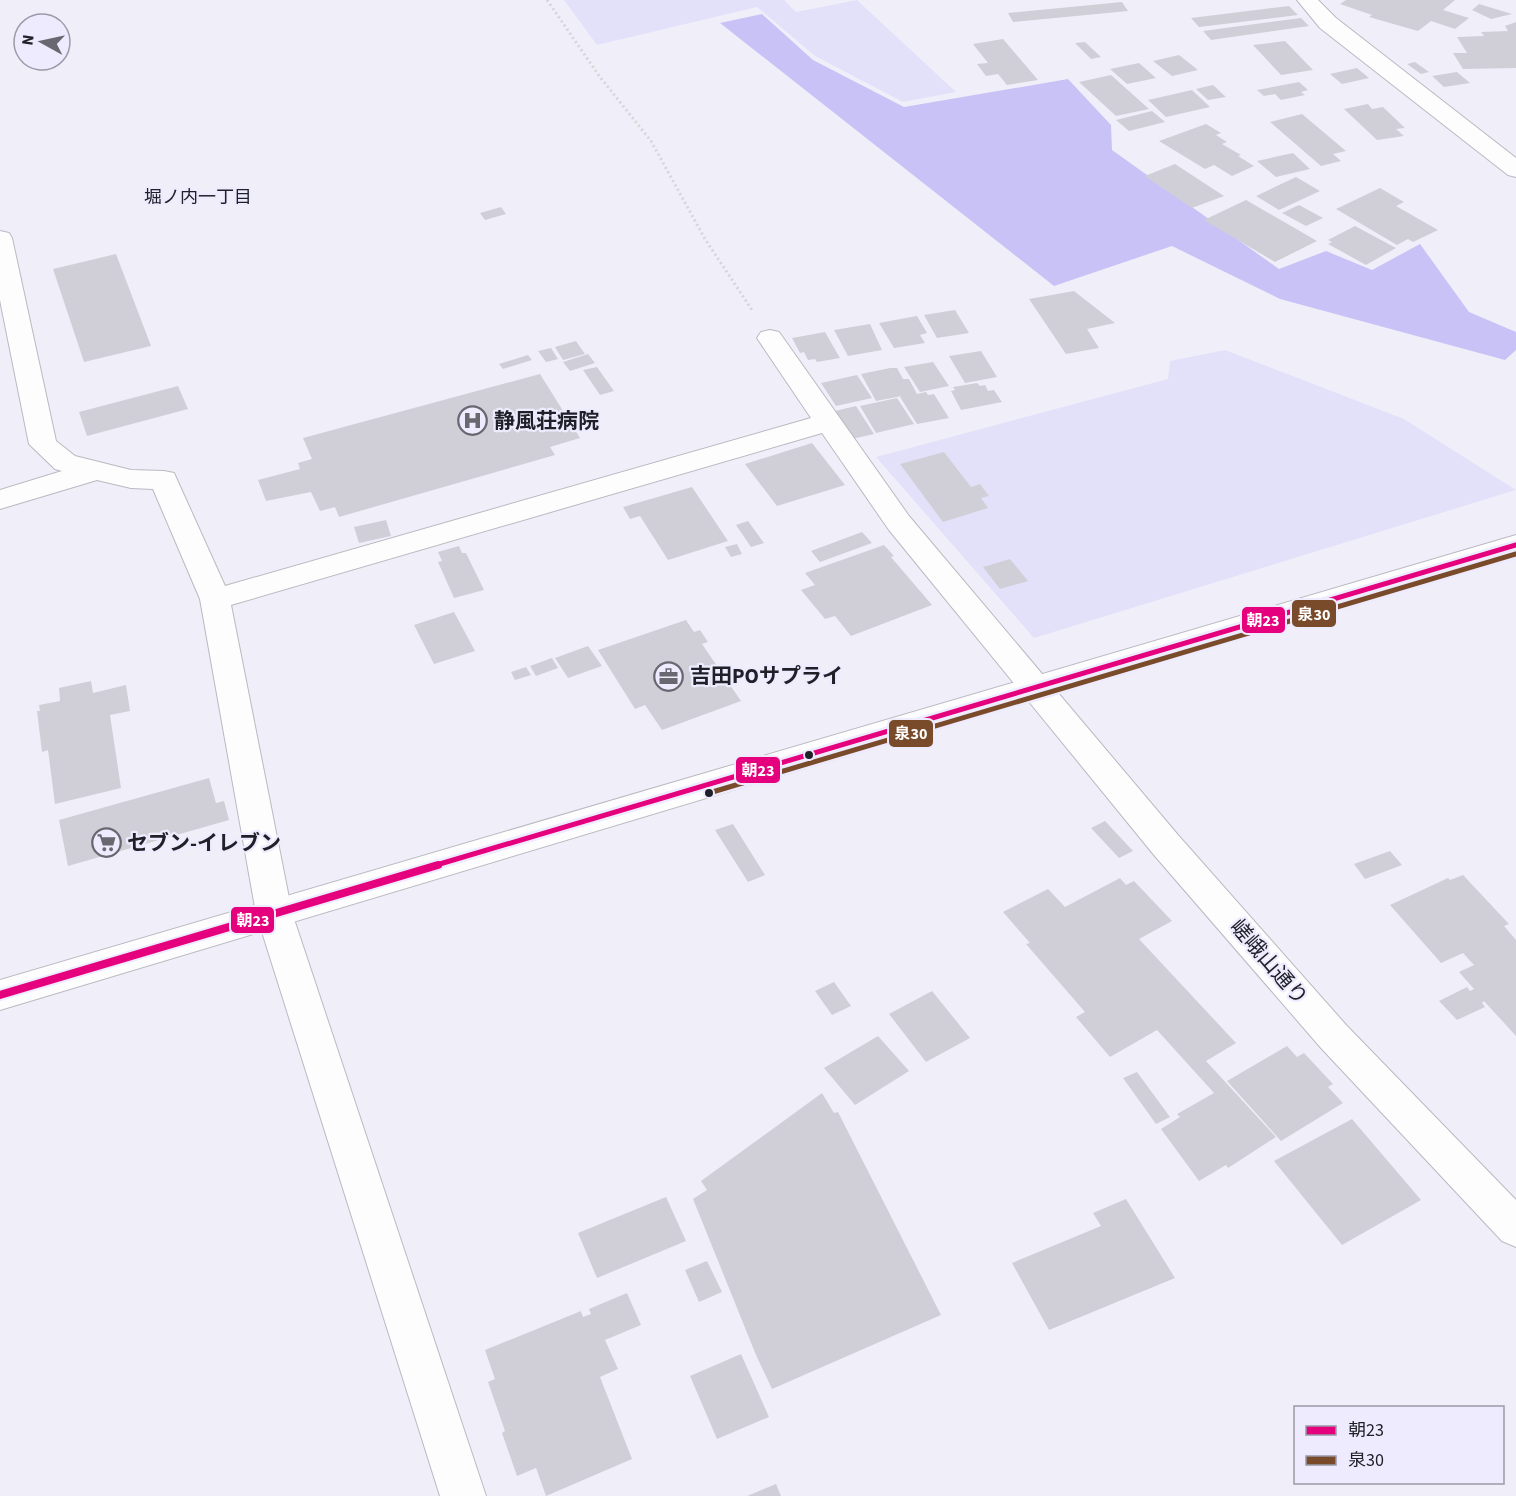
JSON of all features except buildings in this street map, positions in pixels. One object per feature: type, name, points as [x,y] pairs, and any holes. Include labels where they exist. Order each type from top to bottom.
[{"type":"street","points":[[1306,0],[1328,22],[1516,170]]},
{"type":"street","points":[[0,238],[43,444],[65,463],[131,479],[164,480],[214,599],[274,913],[463,1496]]},
{"type":"street","name":"嵯峨山通り","points":[[770,338],[899,523],[1166,845],[1335,1037],[1516,1228]]},
{"type":"street","points":[[214,599],[827,422]]},
{"type":"street","points":[[0,500],[95,471]]},
{"type":"street","points":[[0,995],[1035,685],[1516,544]]},
{"type":"path","points":[[547,0],[600,77],[651,141],[705,239],[770,338]]},
{"type":"shaded area","points":[[564,0],[784,0],[796,12],[857,0],[956,92],[903,102],[815,56],[757,7],[597,45]]},
{"type":"shaded area","points":[[762,14],[813,60],[904,107],[1068,79],[1111,125],[1112,150],[1279,269],[1326,251],[1372,270],[1420,244],[1469,312],[1516,332],[1516,350],[1505,360],[1280,299],[1172,246],[1054,286],[720,23]]},
{"type":"shaded area","points":[[1225,350],[1404,419],[1516,490],[1034,638],[876,457],[1168,379],[1170,361]]},
{"type":"transit line","name":"朝23","points":[[0,995],[1516,545]]},
{"type":"transit line","name":"泉30","points":[[709,793],[1516,554]]},
{"type":"place","name":"静風荘病院","points":[[473,421]]},
{"type":"place","name":"吉田POサプライ","points":[[669,676]]},
{"type":"place","name":"セブン-イレブン","points":[[106,843]]},
{"type":"district","name":"堀ノ内一丁目","points":[[198,197]]}]
